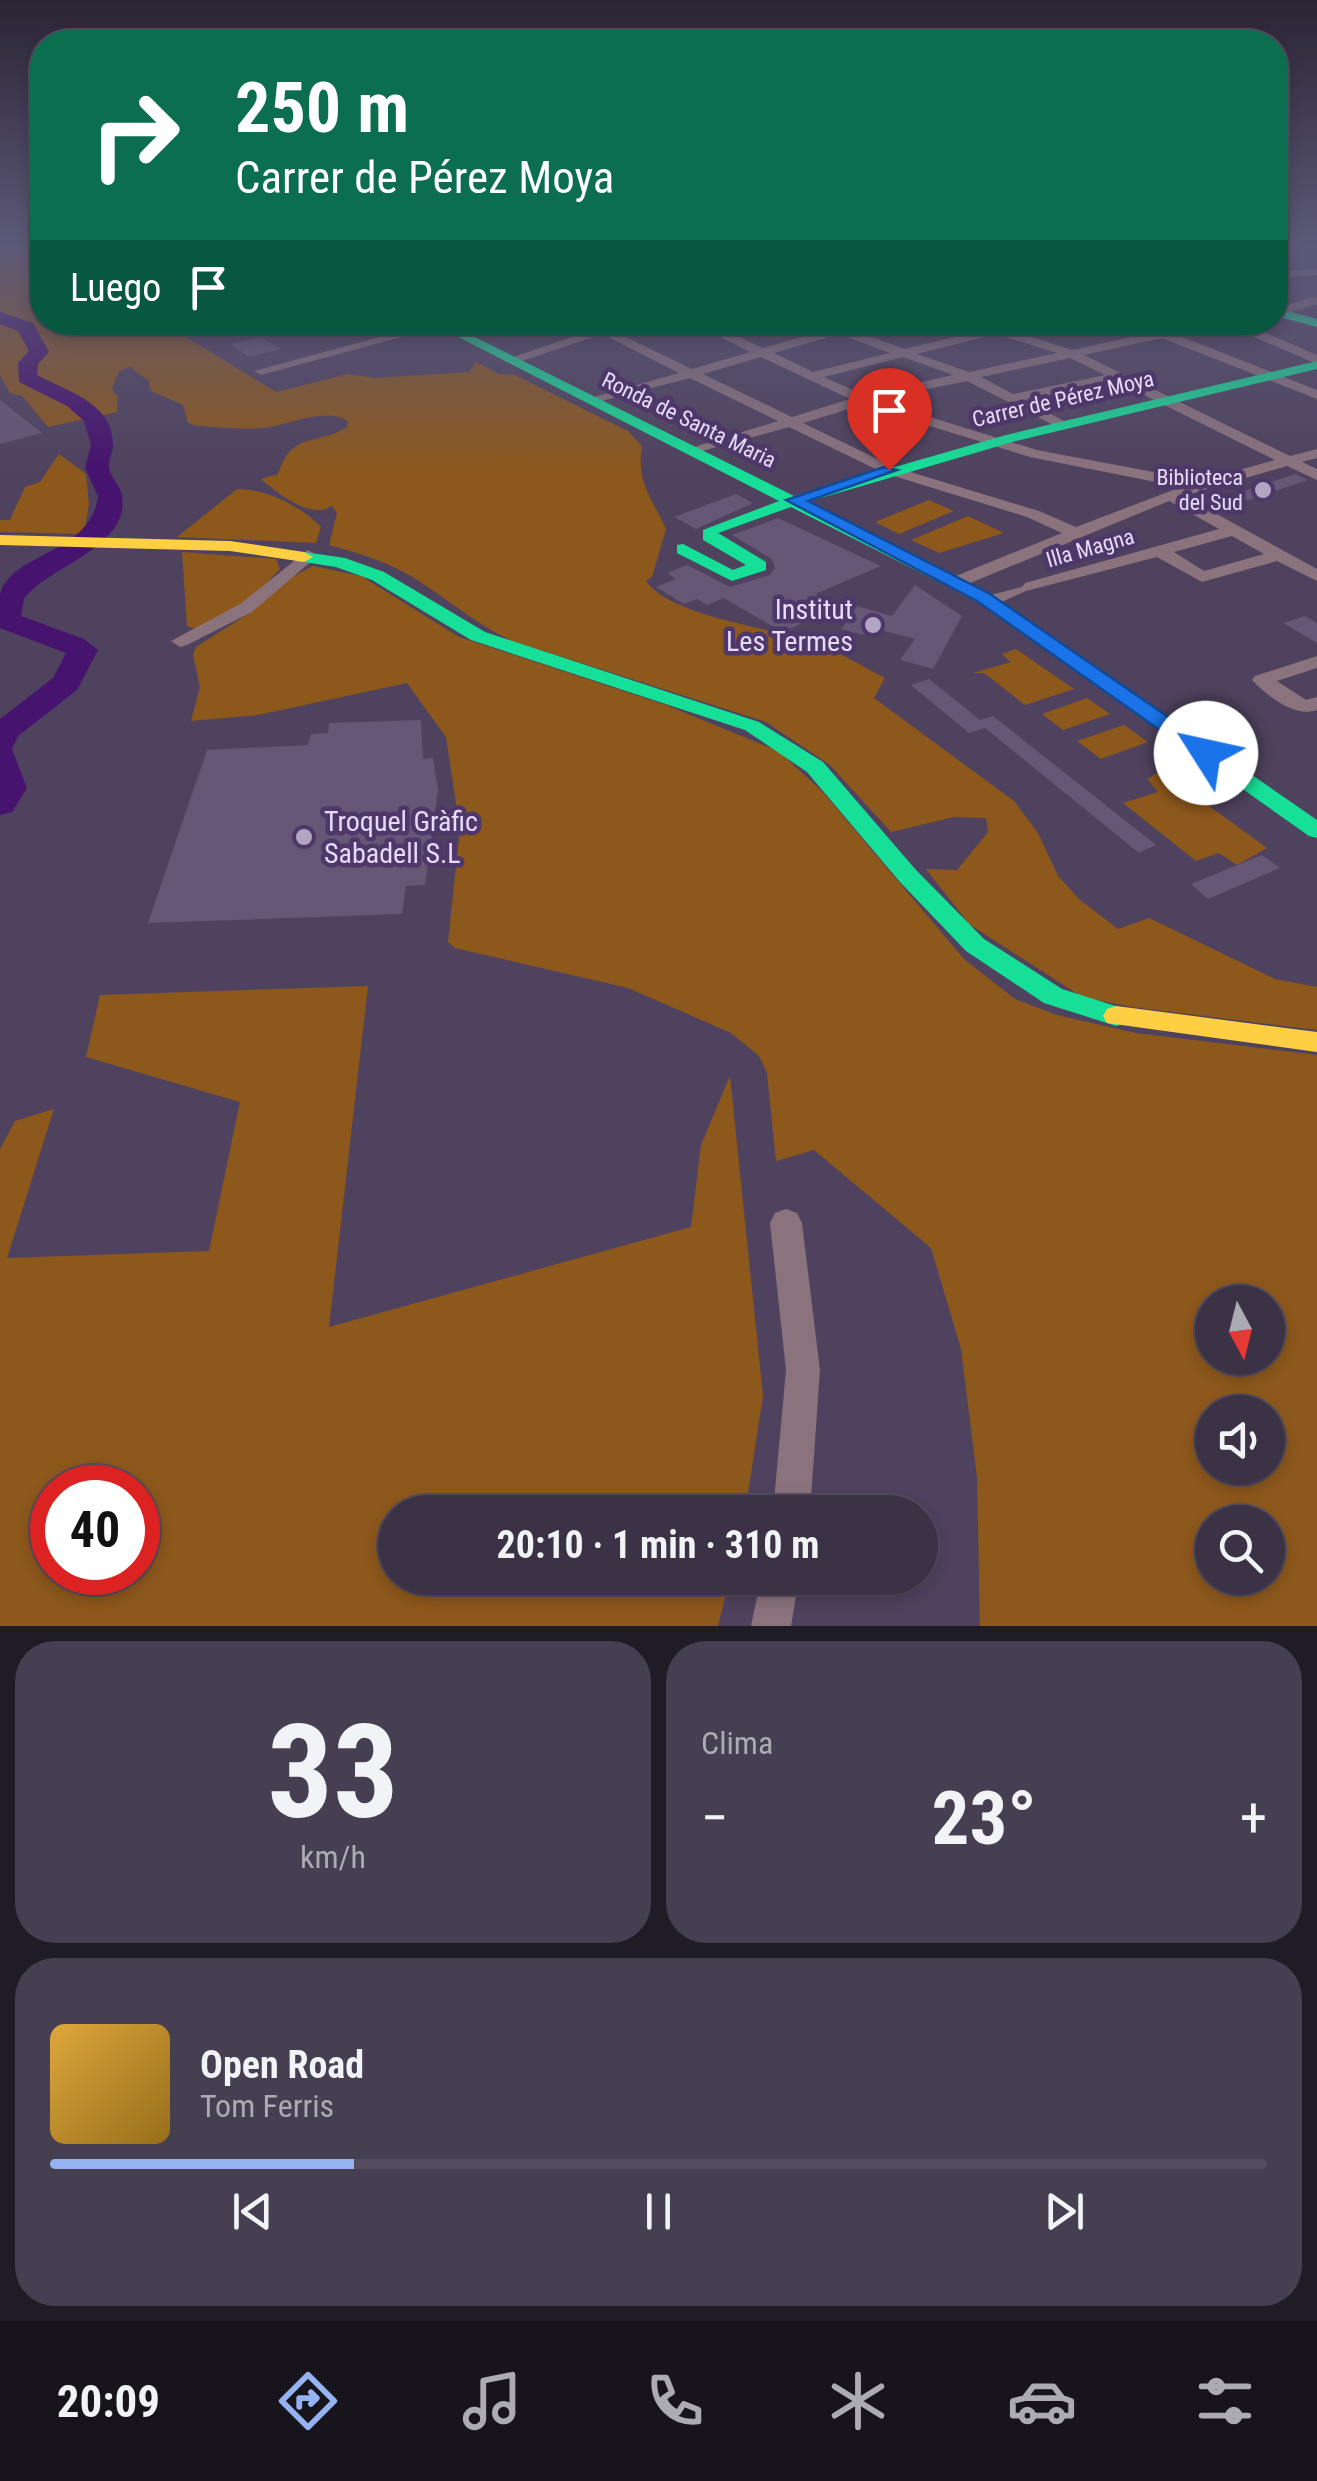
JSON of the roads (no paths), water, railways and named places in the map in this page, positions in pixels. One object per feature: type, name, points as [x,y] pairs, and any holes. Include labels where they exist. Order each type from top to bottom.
[{"type":"street","points":[[261,371],[397,335]]},
{"type":"street","name":"Ronda de Santa Maria","points":[[460,335],[957,582],[1314,825]]},
{"type":"street","points":[[511,360],[590,335]]},
{"type":"street","points":[[612,335],[889,470],[1040,517],[1077,534]]},
{"type":"street","points":[[722,335],[860,402],[1035,454],[1201,486]]},
{"type":"street","points":[[595,401],[822,335]]},
{"type":"street","points":[[854,335],[970,378],[1058,424]]},
{"type":"street","points":[[808,376],[976,335]]},
{"type":"street","points":[[1012,335],[1072,354],[1120,376],[1317,476]]},
{"type":"street","points":[[696,452],[860,402],[1165,335]]},
{"type":"street","points":[[1172,335],[1317,395]]},
{"type":"street","points":[[1257,335],[1317,363]]},
{"type":"street","name":"Carrer de Pérez Moya","points":[[683,549],[732,576],[760,566],[709,536],[711,530],[794,500],[990,440],[1317,363]]},
{"type":"street","points":[[1010,399],[1120,376]]},
{"type":"street","points":[[957,582],[1170,495],[1317,452]]},
{"type":"street","points":[[902,492],[922,480]]},
{"type":"street","points":[[940,506],[964,494]]},
{"type":"street","points":[[1170,495],[1315,573]]},
{"type":"street","points":[[1007,526],[1040,517]]},
{"type":"street","name":"Illa Magna","points":[[989,602],[1234,530]]},
{"type":"street","points":[[0,540],[230,546],[308,555],[378,576],[478,636],[720,712],[786,744],[814,767],[966,937],[1028,985],[1063,1002],[1129,1019],[1317,1042]]},
{"type":"street","name":"Illa Magna","points":[[1160,551],[1202,577],[1279,555]]},
{"type":"street","points":[[180,641],[246,608],[308,555]]},
{"type":"street","points":[[1317,662],[1262,680],[1304,708],[1317,703]]},
{"type":"street","points":[[786,1223],[803,1370],[793,1495]]},
{"type":"street","points":[[771,1626],[777,1595]]},
{"type":"waterway","points":[[11,322],[26,327],[30,335]]},
{"type":"waterway","points":[[0,743],[3,732],[66,683],[83,650],[6,619],[11,597],[21,584],[100,528],[108,513],[110,496],[97,468],[102,445],[94,418],[74,402],[26,378],[28,363],[39,352],[30,335]]},
{"type":"waterway","points":[[0,755],[10,788],[0,804]]},
{"type":"place","name":"Biblioteca del Sud","points":[[1263,490]]},
{"type":"place","name":"Institut Les Termes","points":[[873,625]]},
{"type":"place","name":"Troquel Gràfic Sabadell S.L","points":[[304,837]]}]
